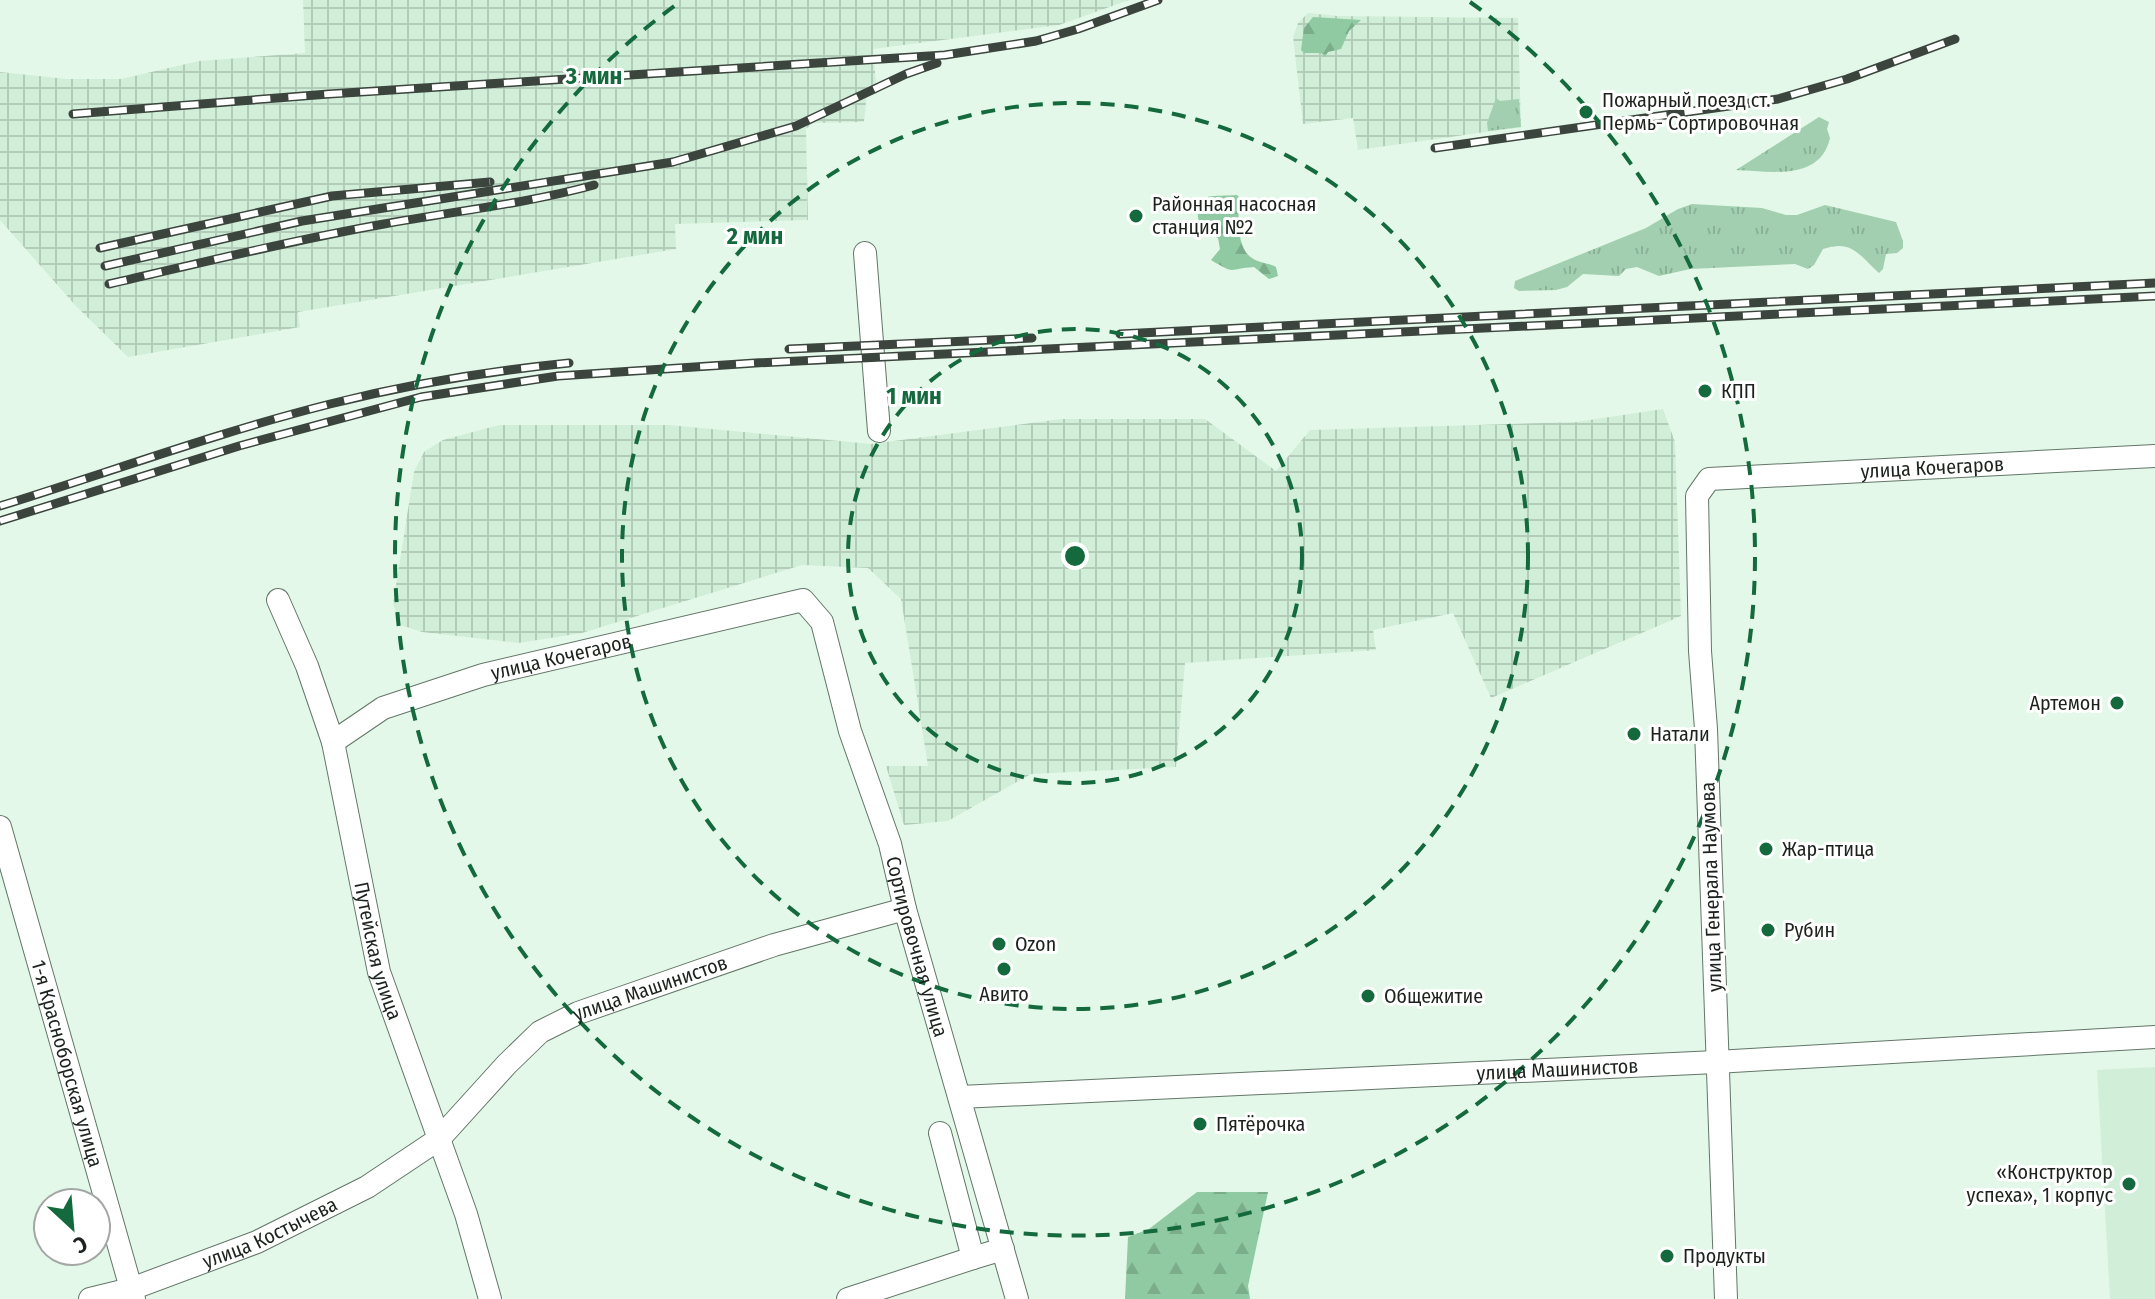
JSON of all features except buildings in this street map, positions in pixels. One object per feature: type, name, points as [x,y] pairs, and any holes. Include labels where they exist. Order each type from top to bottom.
[{"type":"street","points":[[865,253],[879,431]]},
{"type":"street","name":"улица Кочегаров","points":[[1709,479],[2155,456]]},
{"type":"street","name":"улица Генерала Наумова","points":[[1709,479],[1697,496],[1700,651],[1706,729],[1726,1299]]},
{"type":"street","name":"Путейская улица","points":[[278,600],[307,666],[333,742],[379,972],[466,1214],[490,1299]]},
{"type":"street","name":"улица Кочегаров","points":[[333,742],[383,708],[483,675],[803,600]]},
{"type":"street","name":"Сортировочная улица","points":[[803,600],[822,622],[850,731],[890,844],[905,909],[1017,1299]]},
{"type":"street","name":"1-я Красноборская улица","points":[[0,827],[133,1294]]},
{"type":"street","name":"улица Машинистов","points":[[439,1139],[540,1032],[578,1013],[774,945],[905,909]]},
{"type":"street","name":"улица Машинистов","points":[[960,1097],[1716,1062],[2155,1037]]},
{"type":"street","points":[[940,1133],[973,1258]]},
{"type":"street","name":"улица Костычева","points":[[90,1299],[133,1294],[257,1242],[367,1187],[439,1139]]},
{"type":"street","points":[[848,1299],[1003,1249]]},
{"type":"shaded area","points":[[303,0],[1129,0],[1059,25],[873,49],[877,94],[867,94],[864,122],[813,123],[806,129],[808,220],[675,224],[676,249],[298,312],[300,327],[128,357],[75,305],[0,220],[0,72],[67,79],[121,79],[199,61],[305,53]]},
{"type":"shaded area","points":[[1308,13],[1518,18],[1521,127],[1358,150],[1353,118],[1303,124],[1293,37],[1298,23]]},
{"type":"shaded area","points":[[1663,409],[1675,442],[1681,616],[1491,698],[1453,613],[1373,630],[1376,650],[1185,663],[1176,767],[1031,774],[948,821],[904,825],[886,766],[928,766],[901,599],[868,568],[802,565],[582,633],[519,643],[422,632],[401,625],[393,604],[414,472],[424,452],[443,440],[499,425],[669,425],[871,444],[1061,419],[1205,419],[1276,471],[1310,430],[1576,422]]},
{"type":"shaded area","name":"«Конструктор успеха», 1 корпус","points":[[2155,1067],[2155,1299],[2110,1299],[2097,1070]]},
{"type":"green space","points":[[1313,17],[1361,20],[1349,31],[1341,49],[1328,52],[1325,57],[1321,53],[1304,53],[1301,50],[1304,28]]},
{"type":"green space","points":[[1496,98],[1500,101],[1519,99],[1521,127],[1488,131],[1487,123]]},
{"type":"green space","points":[[1819,117],[1829,122],[1827,129],[1830,138],[1816,162],[1792,171],[1736,170]]},
{"type":"green space","points":[[1237,195],[1243,246],[1252,258],[1276,267],[1278,276],[1269,279],[1254,267],[1224,268],[1211,260],[1220,249],[1218,238],[1206,232],[1195,238],[1200,227],[1200,202],[1204,198]]},
{"type":"green space","points":[[1692,204],[1762,208],[1786,215],[1797,215],[1825,205],[1896,222],[1903,248],[1897,253],[1886,254],[1879,273],[1854,250],[1833,246],[1823,249],[1808,269],[1795,264],[1690,269],[1659,276],[1637,267],[1626,269],[1619,276],[1583,274],[1567,287],[1556,290],[1519,291],[1514,288],[1515,281],[1646,228]]},
{"type":"green space","points":[[1197,1192],[1268,1192],[1248,1286],[1250,1299],[1125,1299],[1128,1237],[1149,1229]]},
{"type":"railway","points":[[73,114],[329,94],[945,55],[1036,41],[1158,0]]},
{"type":"railway","points":[[1435,148],[1778,99],[1847,79],[1955,39]]},
{"type":"railway","points":[[105,266],[302,221],[673,162],[796,126],[906,74],[937,63]]},
{"type":"railway","points":[[100,248],[332,196],[490,182]]},
{"type":"railway","points":[[109,284],[315,237],[516,202],[594,185]]},
{"type":"railway","points":[[1120,334],[2155,283]]},
{"type":"railway","points":[[0,521],[239,446],[421,397],[558,376],[755,363],[2155,296]]},
{"type":"railway","points":[[789,349],[1032,338]]},
{"type":"railway","points":[[0,506],[330,404],[449,379],[569,363]]},
{"type":"place","name":"Пожарный поезд ст. Пермь- Сортировочная","points":[[1586,112]]},
{"type":"place","name":"Районная насосная станция №2","points":[[1136,216]]},
{"type":"place","name":"КПП","points":[[1705,391]]},
{"type":"place","name":"Артемон","points":[[2117,703]]},
{"type":"place","name":"Натали","points":[[1634,734]]},
{"type":"place","name":"Жар-птица","points":[[1766,849]]},
{"type":"place","name":"Рубин","points":[[1768,930]]},
{"type":"place","name":"Ozon","points":[[999,944]]},
{"type":"place","name":"Авито","points":[[1004,969]]},
{"type":"place","name":"Общежитие","points":[[1368,996]]},
{"type":"place","name":"Пятёрочка","points":[[1200,1124]]},
{"type":"place","name":"«Конструктор успеха», 1 корпус","points":[[2129,1184]]},
{"type":"place","name":"Продукты","points":[[1667,1256]]}]
